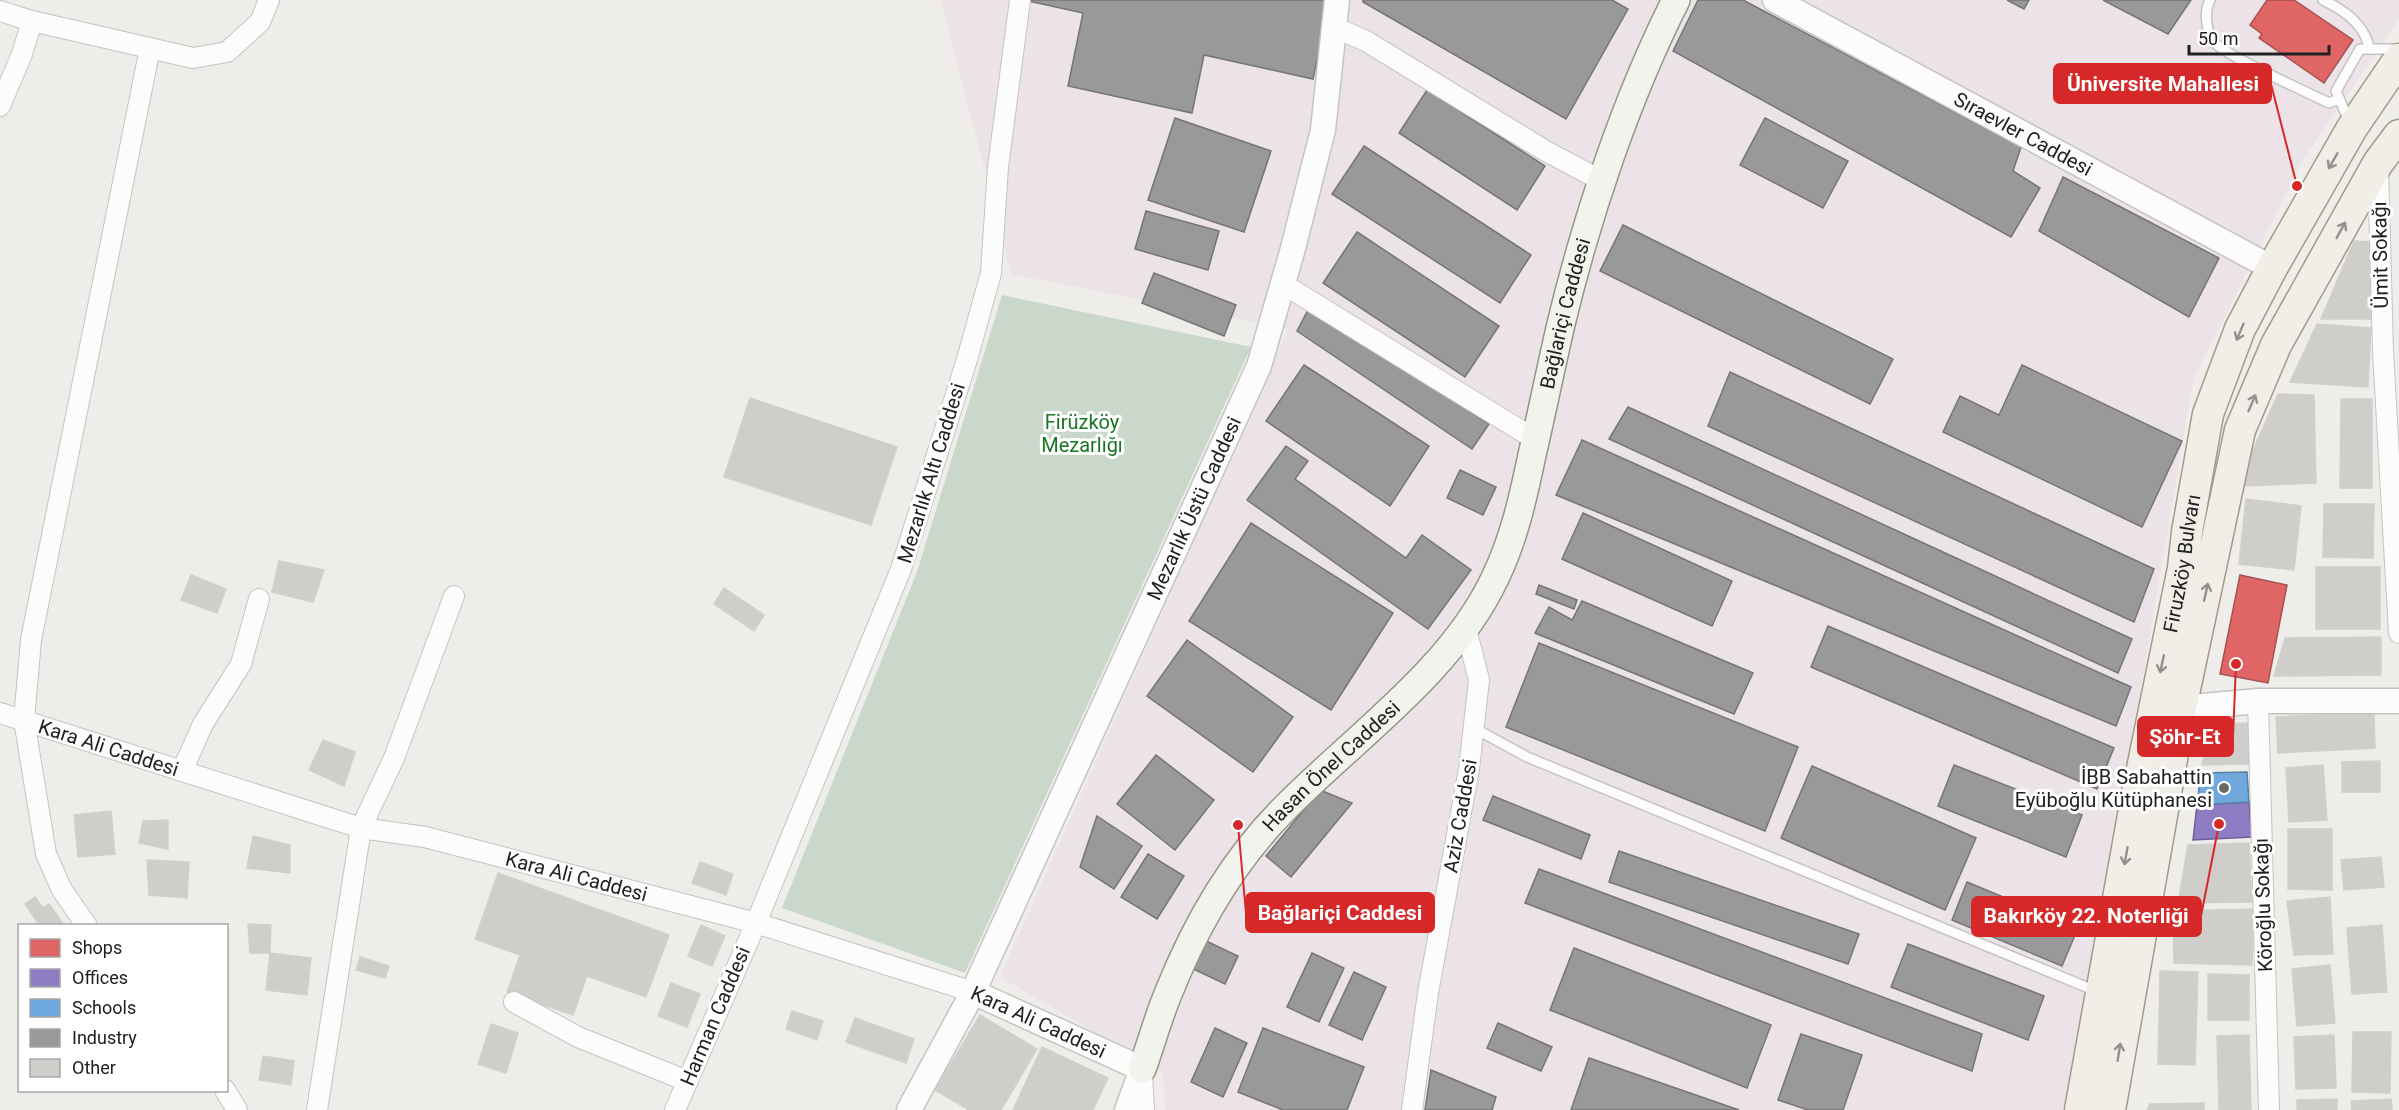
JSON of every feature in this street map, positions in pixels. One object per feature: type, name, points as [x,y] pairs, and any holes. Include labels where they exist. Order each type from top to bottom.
[{"type":"main road","name":"Bağlariçi Caddesi","points":[[1466,629],[1494,580],[1515,531],[1562,321],[1602,180],[1657,37],[1676,0]]},
{"type":"main road","name":"Firuzköy Bulvarı","points":[[2080,1110],[2146,743],[2183,568],[2187,532],[2208,414],[2240,329],[2272,268],[2352,128],[2399,59]]},
{"type":"main road","name":"Firuzköy Bulvarı","points":[[2110,1110],[2181,708],[2240,430],[2276,345],[2378,164],[2399,135]]},
{"type":"main road","name":"Hasan Önel Caddesi","points":[[1142,1069],[1168,993],[1209,909],[1243,855],[1283,809],[1425,675],[1466,629]]},
{"type":"main road","points":[[2146,743],[2154,725],[2163,716],[2181,708]]},
{"type":"street","points":[[0,11],[32,21],[193,58],[227,52],[260,22],[269,0]]},
{"type":"street","name":"Mezarlık Altı Caddesi","points":[[756,923],[901,568],[968,356],[991,273],[998,167],[1020,0]]},
{"type":"street","name":"Mezarlık Üstü Caddesi","points":[[909,1110],[974,992],[1259,366],[1284,284],[1323,130],[1337,0]]},
{"type":"street","name":"Sıraevler Caddesi","points":[[1775,0],[2272,268]]},
{"type":"street","points":[[0,106],[22,54],[32,21]]},
{"type":"street","points":[[1335,27],[1366,41],[1544,150],[1602,180]]},
{"type":"street","points":[[86,924],[62,890],[46,854],[24,720],[32,640],[150,48]]},
{"type":"street","name":"Ümit Sokağı","points":[[2378,164],[2383,351],[2399,633]]},
{"type":"street","points":[[1284,284],[1536,440]]},
{"type":"street","points":[[317,1110],[361,828],[394,758],[454,596]]},
{"type":"street","points":[[182,771],[203,724],[241,664],[259,599]]},
{"type":"street","name":"Aziz Caddesi","points":[[1412,1110],[1428,993],[1469,769],[1479,680],[1466,629]]},
{"type":"street","points":[[2181,708],[2258,700],[2399,701]]},
{"type":"street","name":"Köroğlu Sokağı","points":[[2258,700],[2269,1110]]},
{"type":"street","name":"Kara Ali Caddesi","points":[[0,713],[361,828],[425,837],[756,923],[974,992],[1142,1069]]},
{"type":"street","name":"Harman Caddesi","points":[[675,1110],[756,923]]},
{"type":"street","points":[[514,1002],[578,1037],[687,1081]]},
{"type":"street","points":[[1142,1069],[1144,1110]]},
{"type":"street","name":"Hasan Önel Caddesi","points":[[1127,1110],[1142,1069]]},
{"type":"street","points":[[226,1092],[237,1110]]},
{"type":"lane","points":[[2210,0],[2207,5],[2206,22],[2214,43],[2250,64],[2330,103],[2339,99]]},
{"type":"lane","points":[[2323,0],[2363,29],[2368,37],[2370,49]]},
{"type":"lane","points":[[2352,128],[2336,91],[2360,49],[2399,48]]},
{"type":"lane","points":[[1473,728],[1527,756],[2101,993]]},
{"type":"shaded area","points":[[941,0],[2399,0],[2399,19],[2304,158],[2193,380],[2070,1110],[1165,1110],[1163,1072],[1000,977],[1288,329],[1011,274]]},
{"type":"green space","name":"Firüzköy Mezarlığı","points":[[1002,295],[1251,347],[965,973],[782,908],[917,572]]},
{"type":"building: Shops","points":[[2267,0],[2294,0],[2353,40],[2324,83],[2259,38],[2262,34],[2250,25]]},
{"type":"building: Shops","points":[[2240,575],[2287,585],[2268,683],[2220,674]]},
{"type":"building: Offices","points":[[2249,802],[2252,837],[2193,840],[2197,805]]},
{"type":"building: Schools","name":"İBB Sabahattin Eyüboğlu Kütüphanesi","points":[[2247,772],[2249,802],[2197,805],[2201,773]]},
{"type":"building: Industry","points":[[1024,0],[1330,0],[1313,79],[1204,55],[1192,113],[1068,86],[1083,13]]},
{"type":"building: Industry","points":[[1363,0],[1612,0],[1628,9],[1566,119]]},
{"type":"building: Industry","points":[[1698,0],[1743,0],[2021,147],[2013,171],[2040,188],[2011,237],[1673,51]]},
{"type":"building: Industry","points":[[2007,0],[2029,0],[2024,9]]},
{"type":"building: Industry","points":[[2103,0],[2191,0],[2168,34]]},
{"type":"building: Industry","points":[[1427,90],[1545,166],[1517,210],[1399,133]]},
{"type":"building: Industry","points":[[1175,118],[1271,151],[1244,232],[1148,200]]},
{"type":"building: Industry","points":[[1765,118],[1848,161],[1823,208],[1740,165]]},
{"type":"building: Industry","points":[[1364,146],[1531,255],[1500,303],[1332,194]]},
{"type":"building: Industry","points":[[2063,177],[2219,258],[2189,317],[2039,231]]},
{"type":"building: Industry","points":[[1146,211],[1219,231],[1208,270],[1135,249]]},
{"type":"building: Industry","points":[[1623,225],[1893,359],[1870,404],[1600,271]]},
{"type":"building: Industry","points":[[1357,232],[1499,326],[1465,377],[1323,283]]},
{"type":"building: Industry","points":[[1154,273],[1236,305],[1224,336],[1142,303]]},
{"type":"building: Industry","points":[[1310,306],[1489,424],[1472,449],[1297,331]]},
{"type":"building: Industry","points":[[1304,365],[1429,446],[1390,506],[1266,421]]},
{"type":"building: Industry","points":[[2022,365],[2182,441],[2142,527],[1943,432],[1960,396],[1999,415]]},
{"type":"building: Industry","points":[[1730,372],[2154,569],[2134,622],[1708,426]]},
{"type":"building: Industry","points":[[1628,407],[2132,639],[2118,673],[1609,439]]},
{"type":"building: Industry","points":[[1582,440],[2131,687],[2116,726],[1556,495]]},
{"type":"building: Industry","points":[[1286,446],[1308,461],[1295,479],[1406,558],[1422,535],[1471,570],[1428,629],[1247,500]]},
{"type":"building: Industry","points":[[1460,470],[1496,487],[1483,515],[1447,498]]},
{"type":"building: Industry","points":[[1583,513],[1732,581],[1712,626],[1562,559]]},
{"type":"building: Industry","points":[[1251,523],[1393,613],[1331,710],[1189,621]]},
{"type":"building: Industry","points":[[1539,585],[1577,600],[1574,609],[1536,594]]},
{"type":"building: Industry","points":[[1582,601],[1753,673],[1734,714],[1535,633],[1549,607],[1572,620]]},
{"type":"building: Industry","points":[[1828,626],[2114,748],[2097,789],[1811,667]]},
{"type":"building: Industry","points":[[1187,640],[1293,717],[1253,772],[1147,696]]},
{"type":"building: Industry","points":[[1539,643],[1798,747],[1765,831],[1506,727]]},
{"type":"building: Industry","points":[[1156,755],[1214,800],[1175,850],[1117,804]]},
{"type":"building: Industry","points":[[1954,765],[2082,815],[2066,857],[1938,806]]},
{"type":"building: Industry","points":[[1812,766],[1976,838],[1945,910],[1781,838]]},
{"type":"building: Industry","points":[[1320,790],[1352,803],[1291,877],[1266,856]]},
{"type":"building: Industry","points":[[1493,796],[1590,835],[1581,859],[1483,820]]},
{"type":"building: Industry","points":[[1097,816],[1142,846],[1114,889],[1080,867]]},
{"type":"building: Industry","points":[[1619,851],[1859,934],[1848,964],[1609,882]]},
{"type":"building: Industry","points":[[1148,854],[1184,876],[1157,919],[1121,897]]},
{"type":"building: Industry","points":[[1539,869],[1982,1034],[1972,1071],[1525,903]]},
{"type":"building: Industry","points":[[1967,882],[2078,928],[2062,966],[1952,920]]},
{"type":"building: Industry","points":[[1204,940],[1238,956],[1225,984],[1191,968]]},
{"type":"building: Industry","points":[[1908,944],[2044,996],[2028,1040],[1891,987]]},
{"type":"building: Industry","points":[[1574,948],[1771,1025],[1747,1088],[1550,1010]]},
{"type":"building: Industry","points":[[1312,953],[1344,968],[1319,1022],[1287,1007]]},
{"type":"building: Industry","points":[[1354,972],[1386,987],[1362,1040],[1329,1025]]},
{"type":"building: Industry","points":[[1498,1023],[1552,1047],[1541,1071],[1487,1048]]},
{"type":"building: Industry","points":[[1215,1028],[1247,1043],[1223,1097],[1191,1082]]},
{"type":"building: Industry","points":[[1263,1028],[1364,1067],[1347,1110],[1283,1110],[1238,1092]]},
{"type":"building: Industry","points":[[1801,1034],[1862,1055],[1843,1110],[1808,1110],[1778,1100]]},
{"type":"building: Industry","points":[[1589,1058],[1739,1110],[1571,1110]]},
{"type":"building: Industry","points":[[1431,1070],[1496,1097],[1492,1110],[1425,1110]]},
{"type":"building: Other","points":[[2354,241],[2373,242],[2373,319],[2321,319]]},
{"type":"building: Other","points":[[2317,324],[2371,328],[2368,387],[2290,382]]},
{"type":"building: Other","points":[[2278,394],[2314,395],[2316,483],[2245,486],[2253,450]]},
{"type":"building: Other","points":[[750,398],[897,447],[871,525],[724,477]]},
{"type":"building: Other","points":[[2341,399],[2372,399],[2372,488],[2340,488]]},
{"type":"building: Other","points":[[2246,499],[2301,506],[2294,570],[2239,564]]},
{"type":"building: Other","points":[[2324,504],[2374,504],[2373,558],[2323,557]]},
{"type":"building: Other","points":[[279,561],[324,570],[313,602],[272,592]]},
{"type":"building: Other","points":[[2316,567],[2380,567],[2380,629],[2316,629]]},
{"type":"building: Other","points":[[191,575],[226,589],[217,613],[181,600]]},
{"type":"building: Other","points":[[724,588],[764,615],[754,631],[714,604]]},
{"type":"building: Other","points":[[2381,637],[2381,675],[2274,676],[2285,638]]},
{"type":"building: Other","points":[[2374,712],[2375,748],[2278,753],[2276,717]]},
{"type":"building: Other","points":[[2248,723],[2249,764],[2202,765],[2210,724]]},
{"type":"building: Other","points":[[323,740],[355,752],[344,786],[309,770]]},
{"type":"building: Other","points":[[2380,761],[2380,792],[2342,792],[2342,762]]},
{"type":"building: Other","points":[[2323,765],[2327,820],[2289,822],[2286,768]]},
{"type":"building: Other","points":[[111,811],[115,854],[78,857],[74,815]]},
{"type":"building: Other","points":[[168,820],[168,849],[139,843],[143,821]]},
{"type":"building: Other","points":[[2288,829],[2332,829],[2332,890],[2288,889]]},
{"type":"building: Other","points":[[253,836],[290,845],[290,873],[247,868]]},
{"type":"building: Other","points":[[2249,843],[2252,902],[2178,903],[2188,845]]},
{"type":"building: Other","points":[[2381,857],[2384,887],[2344,890],[2341,860]]},
{"type":"building: Other","points":[[147,860],[189,862],[187,898],[149,895]]},
{"type":"building: Other","points":[[700,862],[733,874],[726,895],[692,883]]},
{"type":"building: Other","points":[[498,873],[669,935],[646,997],[587,976],[573,1015],[507,992],[520,955],[475,939]]},
{"type":"building: Other","points":[[35,897],[43,908],[49,904],[62,922],[39,924],[25,904]]},
{"type":"building: Other","points":[[2330,897],[2333,954],[2294,955],[2287,901]]},
{"type":"building: Other","points":[[2253,909],[2252,965],[2174,963],[2173,911]]},
{"type":"building: Other","points":[[248,924],[271,925],[270,953],[250,953]]},
{"type":"building: Other","points":[[701,925],[725,936],[712,966],[688,956]]},
{"type":"building: Other","points":[[2382,925],[2387,992],[2352,994],[2347,928]]},
{"type":"building: Other","points":[[270,953],[311,958],[307,995],[266,990]]},
{"type":"building: Other","points":[[360,957],[389,966],[385,978],[356,970]]},
{"type":"building: Other","points":[[2330,965],[2335,1023],[2297,1026],[2292,969]]},
{"type":"building: Other","points":[[2160,971],[2198,972],[2195,1065],[2158,1064]]},
{"type":"building: Other","points":[[2208,974],[2249,975],[2249,1020],[2208,1020]]},
{"type":"building: Other","points":[[671,983],[700,994],[687,1027],[658,1016]]},
{"type":"building: Other","points":[[792,1011],[823,1021],[817,1040],[786,1029]]},
{"type":"building: Other","points":[[980,1015],[1037,1049],[1001,1110],[969,1110],[935,1090]]},
{"type":"building: Other","points":[[855,1018],[914,1039],[906,1063],[846,1042]]},
{"type":"building: Other","points":[[491,1024],[518,1033],[506,1073],[478,1064]]},
{"type":"building: Other","points":[[2353,1032],[2391,1032],[2390,1093],[2352,1092]]},
{"type":"building: Other","points":[[2249,1035],[2251,1110],[2219,1110],[2217,1036]]},
{"type":"building: Other","points":[[2334,1035],[2336,1088],[2296,1089],[2294,1037]]},
{"type":"building: Other","points":[[1042,1047],[1108,1078],[1093,1110],[1013,1110]]},
{"type":"building: Other","points":[[263,1056],[294,1061],[291,1085],[259,1080]]},
{"type":"building: Other","points":[[2337,1099],[2337,1110],[2297,1110],[2297,1100]]},
{"type":"building: Other","points":[[2391,1099],[2392,1110],[2352,1110],[2351,1101]]},
{"type":"building: Other","points":[[2204,1103],[2204,1110],[2147,1110],[2150,1104]]},
{"type":"place","name":"Üniversite Mahallesi","points":[[2297,186]]},
{"type":"place","name":"Şöhr-Et","points":[[2236,664]]},
{"type":"place","name":"İBB Sabahattin Eyüboğlu Kütüphanesi","points":[[2224,788]]},
{"type":"place","name":"Bakırköy 22. Noterliği","points":[[2219,824]]},
{"type":"place","name":"Bağlariçi Caddesi","points":[[1238,825]]}]
